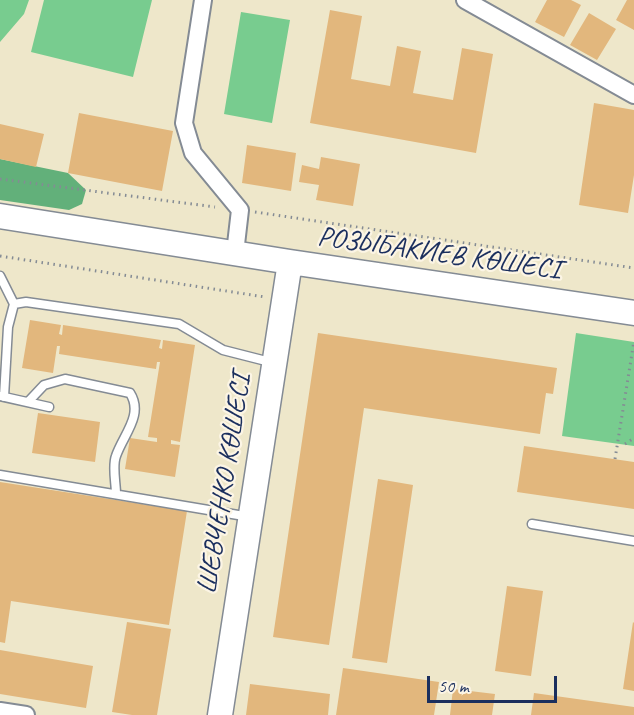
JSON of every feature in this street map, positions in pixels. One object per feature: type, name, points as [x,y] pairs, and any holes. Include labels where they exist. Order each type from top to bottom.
[{"type":"main road","name":"РОЗЫБАКИЕВ КӨШЕСІ","points":[[0,216],[634,313]]},
{"type":"main road","name":"ШЕВЧЕНКО КӨШЕСІ","points":[[220,715],[290,262]]},
{"type":"street","points":[[203,0],[184,123],[193,153],[240,210],[235,253]]},
{"type":"street","points":[[465,0],[634,95]]},
{"type":"street","points":[[0,711],[26,715]]},
{"type":"lane","points":[[0,276],[14,304],[8,327],[2,396],[49,407]]},
{"type":"lane","points":[[14,304],[26,302],[179,324],[223,350],[274,363]]},
{"type":"lane","points":[[28,402],[44,385],[65,379],[130,393],[135,406],[132,424],[114,458],[116,494]]},
{"type":"lane","points":[[0,475],[250,517]]},
{"type":"lane","points":[[532,524],[634,541]]},
{"type":"path","points":[[0,178],[344,224],[634,268]]},
{"type":"path","points":[[0,256],[272,298]]},
{"type":"path","points":[[615,459],[634,342]]},
{"type":"path","points":[[625,444],[634,438]]},
{"type":"green space","points":[[0,0],[29,0],[24,14],[0,42]]},
{"type":"green space","points":[[44,0],[152,0],[133,77],[31,52]]},
{"type":"green space","points":[[241,12],[290,20],[272,123],[224,114]]},
{"type":"green space","points":[[0,159],[68,173],[86,190],[82,204],[69,210],[0,200]]},
{"type":"green space","points":[[576,333],[634,342],[634,446],[562,436]]},
{"type":"building","points":[[547,0],[571,0],[581,5],[564,37],[535,22]]},
{"type":"building","points":[[627,0],[634,0],[634,30],[616,20]]},
{"type":"building","points":[[330,10],[362,16],[351,79],[390,86],[397,46],[421,51],[413,93],[453,100],[462,48],[493,54],[476,153],[310,123]]},
{"type":"building","points":[[589,13],[616,29],[597,60],[570,45]]},
{"type":"building","points":[[594,103],[634,110],[634,175],[628,213],[579,205]]},
{"type":"building","points":[[79,113],[173,131],[162,191],[68,173]]},
{"type":"building","points":[[0,124],[44,134],[36,167],[0,159]]},
{"type":"building","points":[[247,145],[296,153],[291,191],[242,183]]},
{"type":"building","points":[[321,157],[360,164],[353,206],[316,200],[319,185],[299,182],[302,165],[319,169]]},
{"type":"building","points":[[30,320],[61,325],[59,334],[62,335],[63,325],[161,340],[159,348],[162,349],[163,340],[195,345],[180,442],[171,440],[171,444],[180,445],[175,477],[125,469],[130,438],[157,442],[157,438],[148,437],[160,362],[157,362],[156,369],[59,354],[60,346],[57,346],[53,373],[22,368]]},
{"type":"building","points":[[318,333],[557,368],[553,394],[546,393],[540,434],[364,408],[329,645],[273,637]]},
{"type":"building","points":[[38,413],[100,422],[95,462],[32,453]]},
{"type":"building","points":[[524,446],[634,462],[634,509],[517,492]]},
{"type":"building","points":[[378,479],[413,485],[387,663],[352,658]]},
{"type":"building","points":[[0,482],[187,511],[169,625],[11,601],[5,643],[0,642]]},
{"type":"building","points":[[507,586],[543,591],[531,676],[495,671]]},
{"type":"building","points":[[127,622],[171,629],[157,715],[112,712]]},
{"type":"building","points":[[634,623],[634,691],[623,689]]},
{"type":"building","points":[[0,650],[93,666],[86,708],[0,694]]},
{"type":"building","points":[[343,668],[439,682],[434,715],[336,715]]},
{"type":"building","points":[[250,684],[330,694],[328,715],[246,715]]},
{"type":"building","points":[[453,689],[495,694],[492,715],[450,715]]},
{"type":"building","points":[[534,693],[634,707],[634,715],[531,715]]}]
